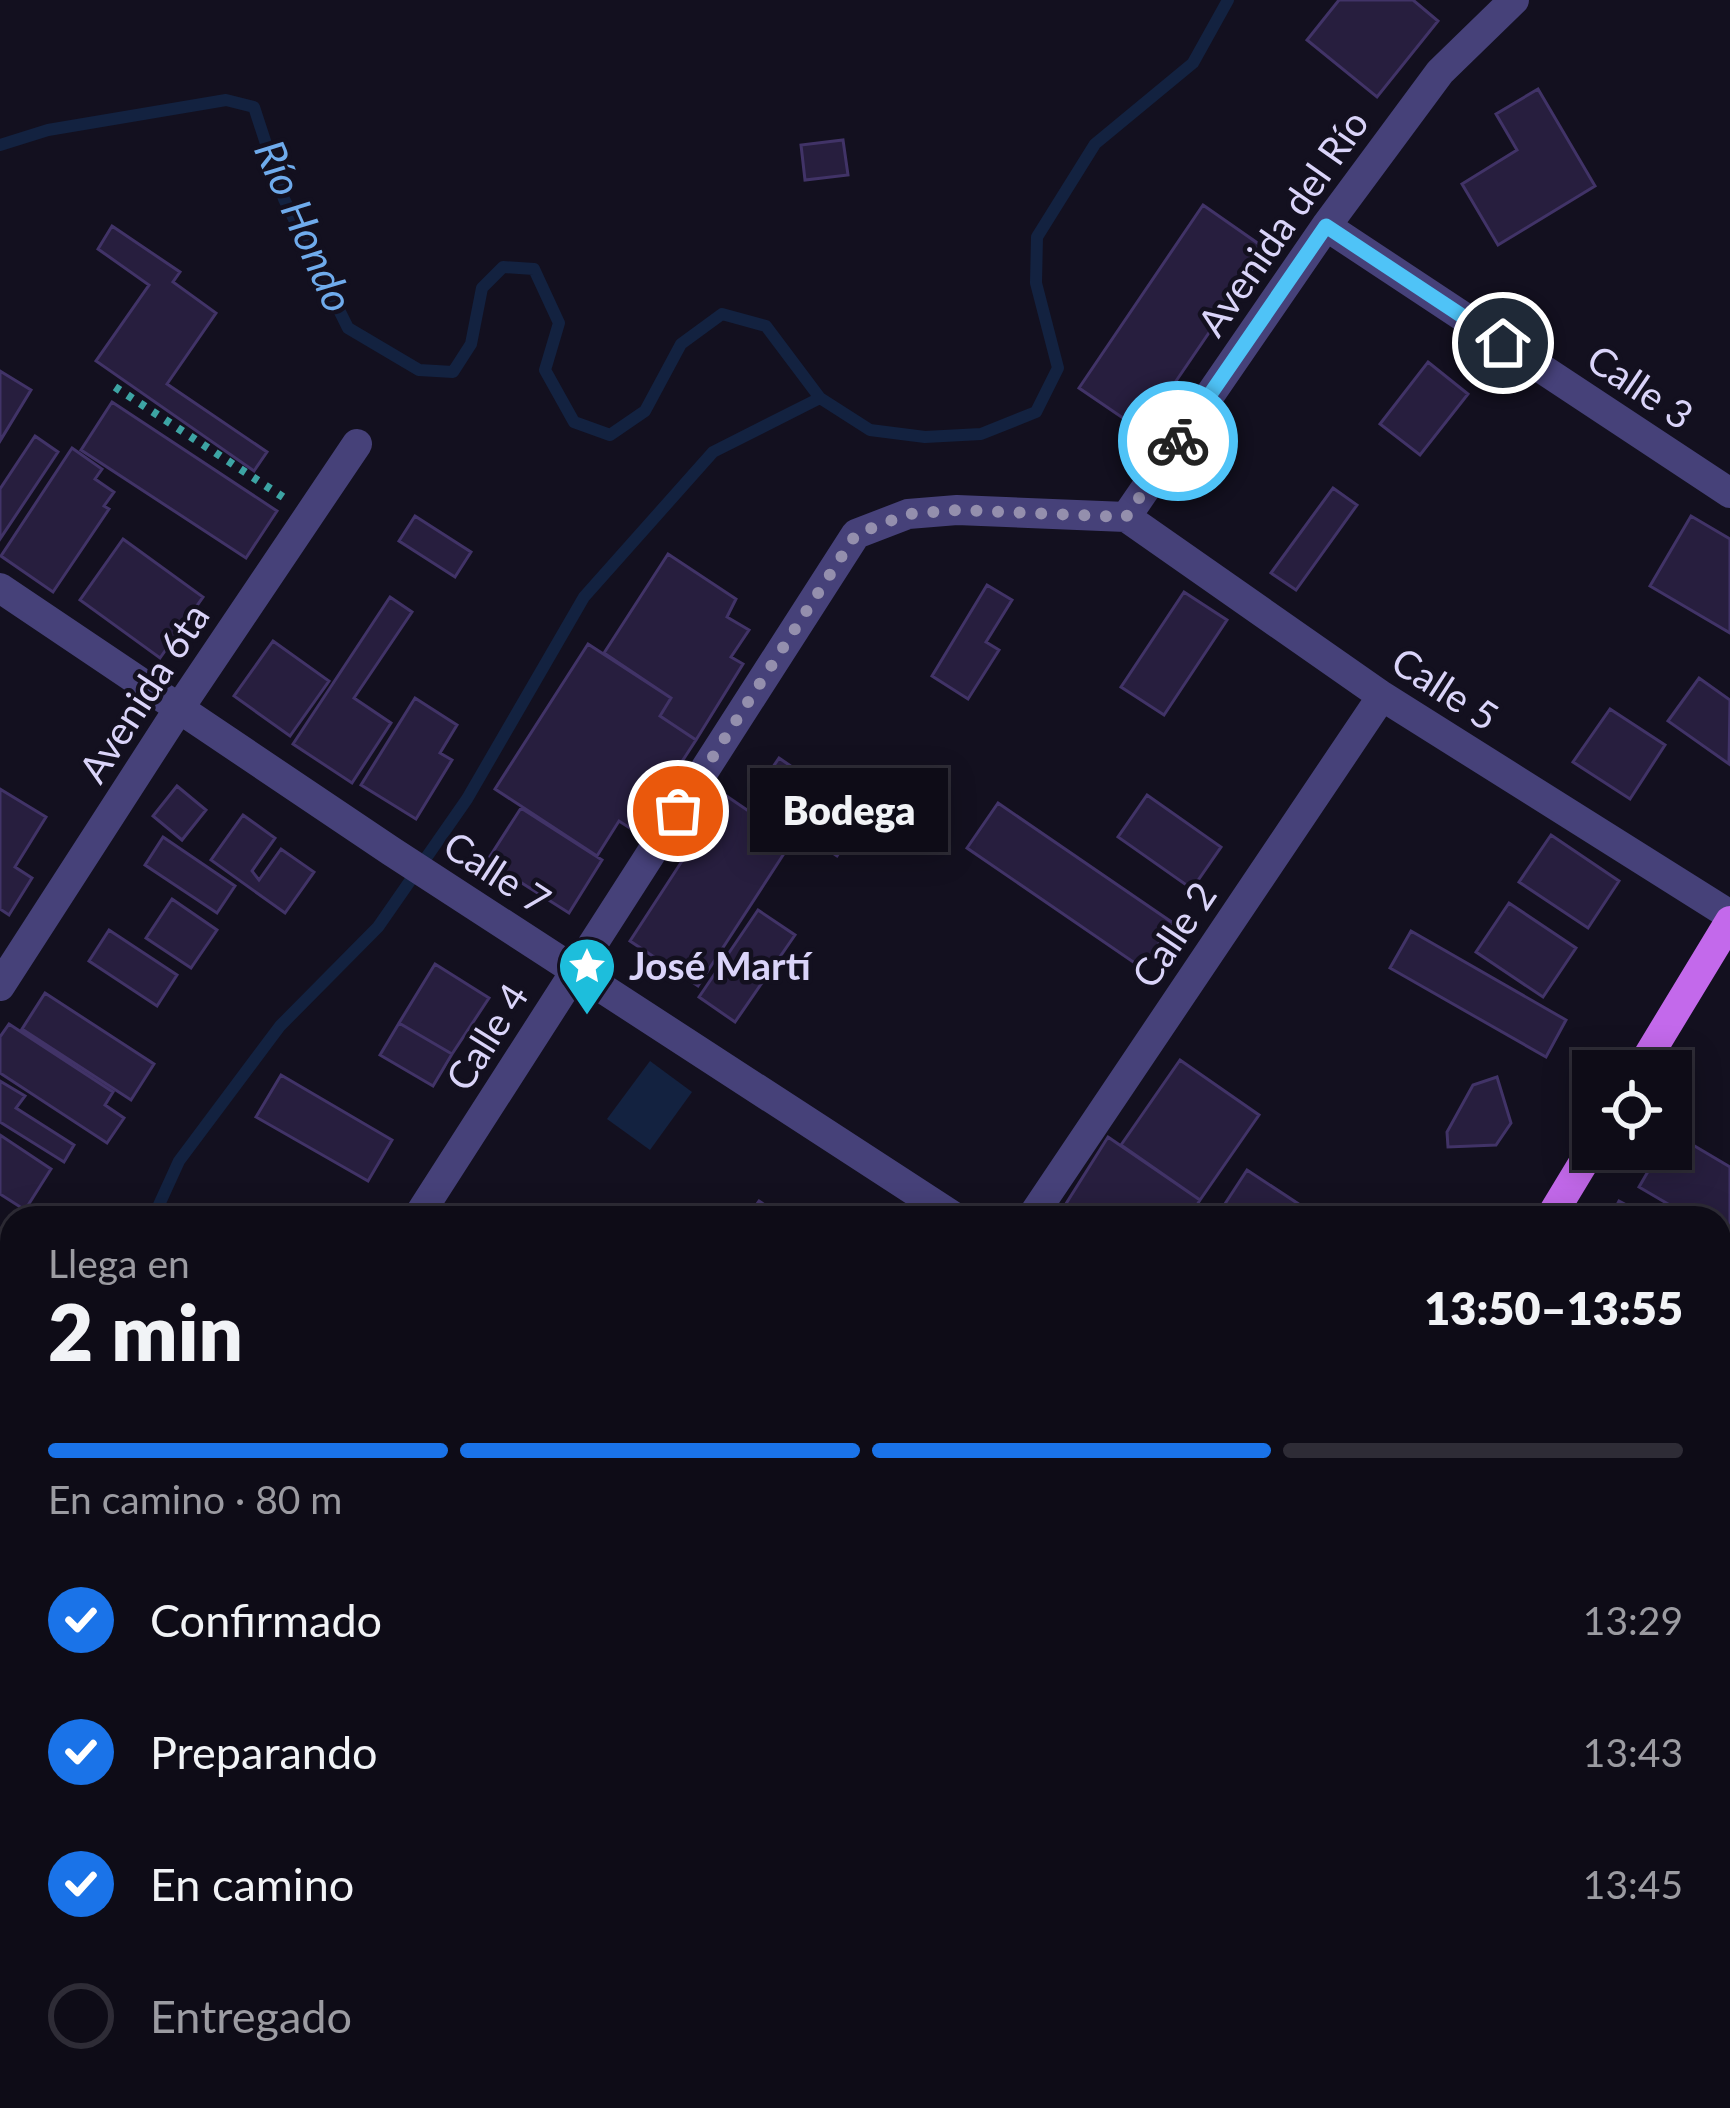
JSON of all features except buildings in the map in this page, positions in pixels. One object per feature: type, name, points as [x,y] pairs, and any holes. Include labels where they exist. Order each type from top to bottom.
[{"type":"main road","points":[[1651,1050],[1730,918]]},
{"type":"main road","points":[[1557,1206],[1579,1170]]},
{"type":"street","name":"Avenida del Río","points":[[1126,517],[1326,226],[1440,72],[1514,0]]},
{"type":"street","name":"Calle 3","points":[[1326,226],[1730,494]]},
{"type":"street","name":"Avenida 6ta","points":[[0,986],[357,444]]},
{"type":"street","name":"Calle 4","points":[[425,1206],[856,534],[908,514],[957,510],[1126,517]]},
{"type":"street","name":"Calle 5","points":[[1126,517],[1382,696],[1730,918]]},
{"type":"street","name":"Calle 7","points":[[0,588],[391,851],[938,1206]]},
{"type":"street","name":"Calle 2","points":[[1039,1206],[1382,696]]},
{"type":"path","points":[[115,387],[309,515]]},
{"type":"water","points":[[650,1061],[692,1092],[650,1150],[607,1119]]},
{"type":"waterway","name":"Río Hondo","points":[[0,145],[48,130],[226,100],[254,107],[284,199],[348,328],[419,370],[453,372],[471,344],[482,288],[503,267],[534,269],[559,323],[545,370],[574,422],[610,435],[645,411],[681,344],[722,314],[766,326],[820,398],[870,430],[925,437],[981,434],[1036,412],[1058,368],[1036,283],[1037,237],[1095,144],[1193,63],[1228,0]]},
{"type":"waterway","points":[[158,1206],[179,1161],[280,1026],[378,927],[467,799],[584,597],[713,452],[820,398]]},
{"type":"way so far","points":[[678,811],[856,534],[908,514],[957,510],[1126,517],[1178,441]]},
{"type":"place","name":"Bodega","points":[[678,811]]},
{"type":"place","name":"José Martí","points":[[587,1017]]},
{"type":"route","points":[[1178,441],[1326,226],[1503,343]]}]
